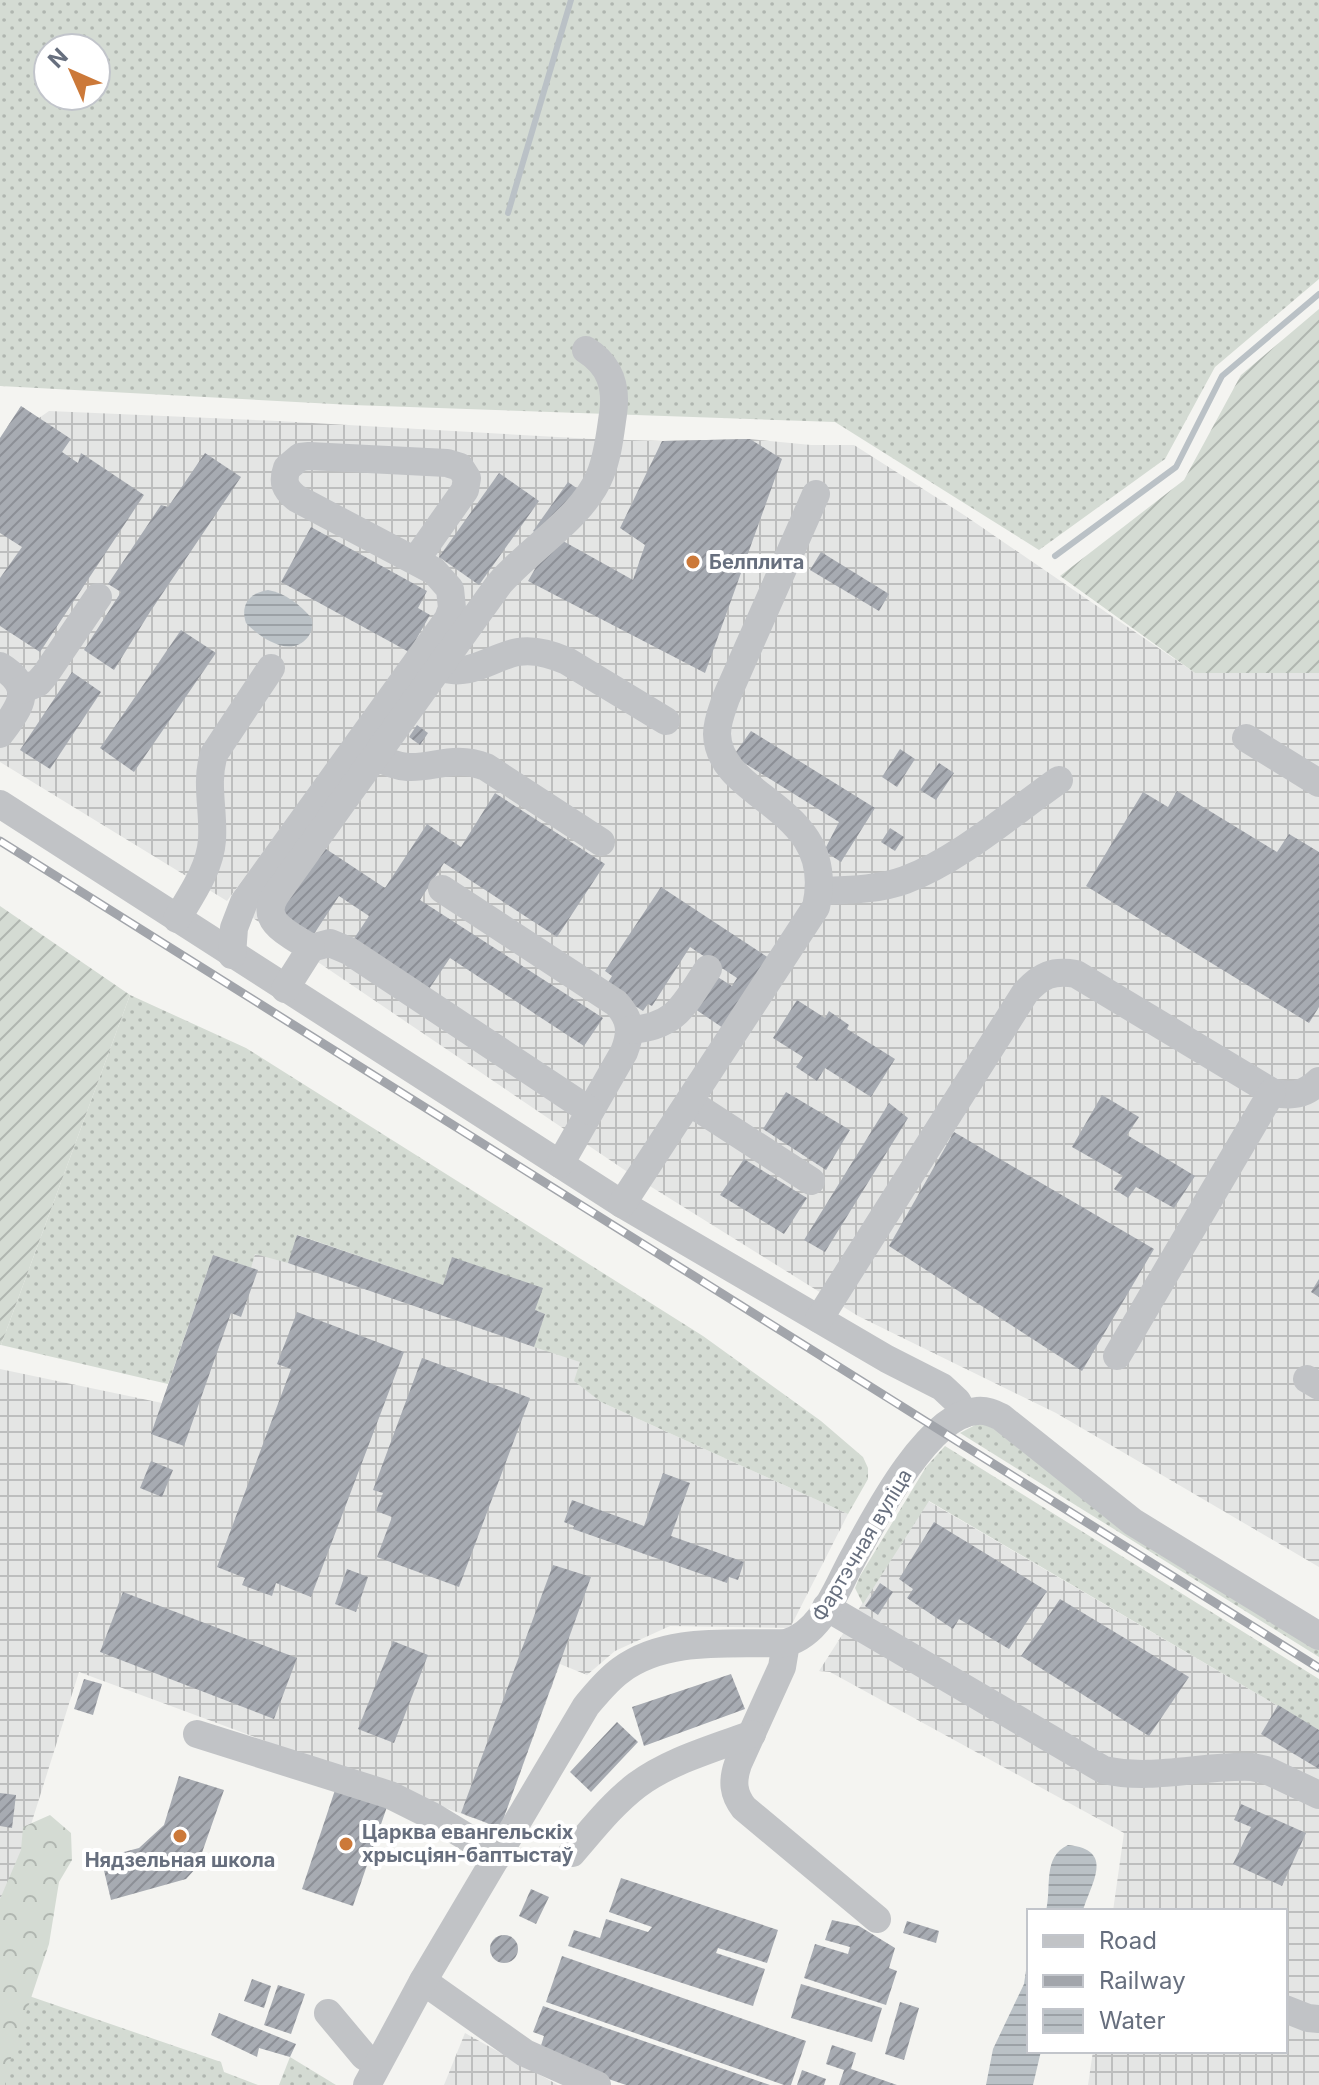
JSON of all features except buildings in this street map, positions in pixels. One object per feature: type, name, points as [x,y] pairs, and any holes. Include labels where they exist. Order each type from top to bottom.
[{"type":"street","points":[[311,948],[276,925],[269,911],[271,904],[499,584],[578,508],[601,475],[615,397],[610,375],[604,365],[586,350]]},
{"type":"street","points":[[232,955],[234,928],[244,902],[448,619],[452,608],[450,589],[434,571],[415,561],[296,498],[284,484],[287,468],[300,457],[309,456],[447,463],[460,467],[467,478],[465,490],[415,561]]},
{"type":"street","points":[[622,1204],[816,907],[820,873],[805,836],[726,762],[717,734],[719,716],[726,698],[816,494]]},
{"type":"street","points":[[21,690],[38,683],[45,675],[98,597]]},
{"type":"street","points":[[440,667],[455,672],[465,671],[520,651],[552,655],[666,721]]},
{"type":"street","points":[[0,666],[13,675],[21,690],[19,707],[0,734]]},
{"type":"street","points":[[177,919],[209,857],[212,832],[209,769],[214,754],[271,668]]},
{"type":"street","points":[[1246,738],[1319,783]]},
{"type":"street","points":[[376,756],[389,764],[414,769],[450,760],[478,764],[601,842]]},
{"type":"street","points":[[820,891],[879,887],[904,881],[931,868],[1059,780]]},
{"type":"street","points":[[0,804],[622,1204],[942,1387],[957,1401],[964,1414],[988,1411],[1001,1417],[1133,1522],[1319,1636]]},
{"type":"street","points":[[442,889],[616,1003],[623,1011],[630,1030],[624,1052],[560,1164]]},
{"type":"street","points":[[285,989],[311,948],[330,943],[349,951],[590,1111]]},
{"type":"street","points":[[630,1030],[655,1028],[674,1016],[708,969]]},
{"type":"street","points":[[819,1319],[1025,993],[1048,974],[1076,974],[1272,1092],[1298,1095],[1319,1081]]},
{"type":"street","points":[[1117,1356],[1272,1092]]},
{"type":"street","points":[[689,1102],[811,1181]]},
{"type":"street","name":"Фартэчная вуліца","points":[[786,1643],[798,1640],[808,1632],[826,1607],[914,1457],[939,1430],[964,1414]]},
{"type":"street","points":[[826,1607],[1104,1770],[1134,1774],[1252,1767],[1266,1770],[1319,1795]]},
{"type":"street","points":[[372,2075],[423,1981],[586,1706],[622,1669],[647,1656],[675,1647],[786,1643],[782,1667],[734,1774],[735,1791],[739,1801],[877,1919]]},
{"type":"street","points":[[197,1734],[390,1795],[498,1856]]},
{"type":"street","points":[[572,1853],[620,1800],[652,1775],[752,1734]]},
{"type":"street","points":[[423,1981],[525,2053],[594,2084]]},
{"type":"street","points":[[1287,2010],[1319,2019]]},
{"type":"street","points":[[328,2013],[364,2056],[372,2075]]},
{"type":"shaded area","points":[[21,406],[39,418],[49,411],[593,439],[750,439],[811,445],[854,445],[964,515],[1195,673],[1319,673],[1319,1567],[1056,1413],[858,1316],[629,1173],[250,916],[409,653],[227,901],[0,762],[0,438]]},
{"type":"shaded area","points":[[297,1235],[442,1284],[452,1257],[545,1314],[580,1362],[601,1402],[848,1514],[790,1628],[670,1626],[615,1651],[587,1675],[560,1664],[500,1828],[79,1672],[0,1923],[0,1369],[162,1403],[213,1255],[250,1268],[255,1254]]},
{"type":"shaded area","points":[[928,1501],[1319,1730],[1319,2085],[1088,2085],[1093,2053],[1287,2053],[1287,1909],[1113,1909],[1124,1833],[830,1672],[819,1671]]},
{"type":"shaded area","points":[[465,2033],[558,2085],[444,2085]]},
{"type":"green space","points":[[0,0],[1319,0],[1319,279],[1215,367],[1165,459],[1039,550],[835,422],[352,405],[0,386]]},
{"type":"green space","points":[[1319,309],[1319,673],[1195,673],[1060,576],[1184,480],[1241,375]]},
{"type":"green space","points":[[0,906],[130,995],[1,1345],[0,1345]]},
{"type":"green space","points":[[130,995],[246,1048],[703,1336],[821,1421],[863,1457],[868,1468],[868,1479],[848,1514],[601,1402],[574,1381],[580,1362],[534,1347],[545,1314],[452,1258],[443,1285],[298,1235],[288,1263],[255,1254],[251,1268],[213,1255],[168,1384],[1,1345]]},
{"type":"green space","points":[[979,1423],[990,1426],[1319,1645],[1319,1657],[960,1433]]},
{"type":"green space","points":[[945,1446],[1319,1679],[1319,1730],[929,1501],[863,1604],[855,1588],[860,1576],[926,1467]]},
{"type":"green space","points":[[50,1815],[71,1833],[72,1860],[59,1882],[49,1944],[5,2076],[5,2085],[0,2085],[0,1899],[21,1850],[23,1827]]},
{"type":"green space","points":[[0,1986],[221,2062],[224,2072],[258,2085],[0,2085]]},
{"type":"green space","points":[[290,2057],[336,2085],[279,2085]]},
{"type":"water","points":[[268,590],[292,600],[312,619],[310,633],[301,643],[293,646],[276,644],[246,623],[245,605],[251,597]]},
{"type":"water","points":[[1068,1845],[1083,1848],[1092,1853],[1096,1861],[1094,1879],[1084,1909],[1046,1909],[1051,1865],[1060,1850]]},
{"type":"water","points":[[1027,1964],[1027,2053],[1041,2053],[1033,2085],[986,2085],[993,2049],[1024,1984]]},
{"type":"waterway","points":[[508,213],[571,0]]},
{"type":"waterway","points":[[1055,556],[1176,467],[1222,376],[1319,294]]},
{"type":"railway","points":[[0,841],[1319,1668]]},
{"type":"place","name":"Белплита","points":[[693,562]]},
{"type":"place","name":"Нядзельная школа","points":[[180,1836]]},
{"type":"place","name":"Царква евангельскіх хрысціян-баптыстаў","points":[[346,1844]]}]
